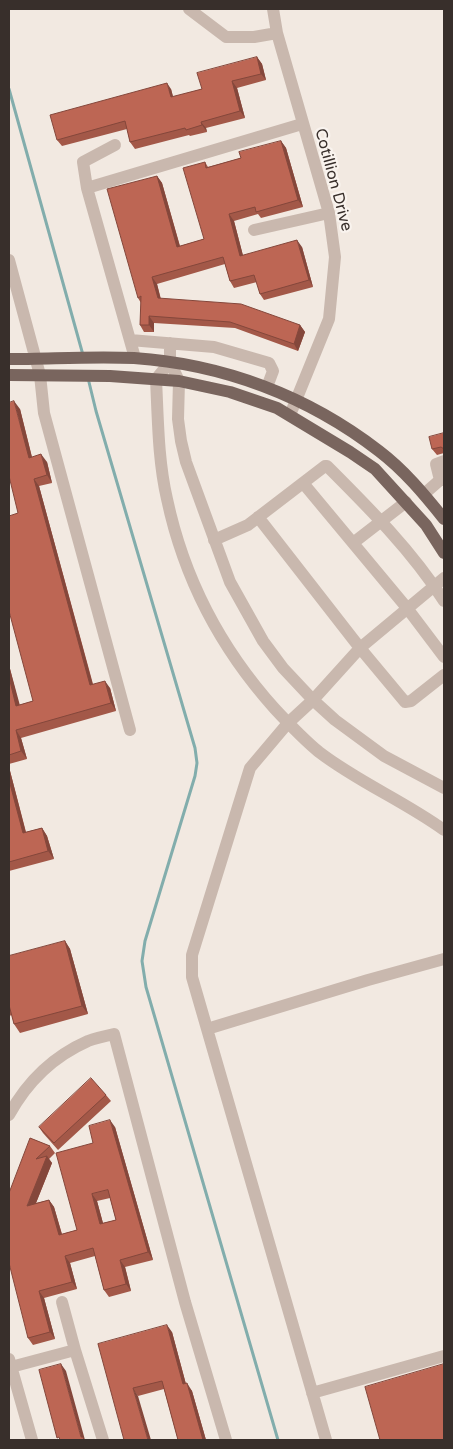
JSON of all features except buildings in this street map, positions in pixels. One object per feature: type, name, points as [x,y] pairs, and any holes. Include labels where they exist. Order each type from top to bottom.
[{"type":"main road","points":[[9,359],[134,358],[170,362],[247,379],[297,399],[332,419],[379,451],[424,494],[444,519]]},
{"type":"main road","points":[[9,375],[156,378],[205,385],[277,408],[369,465],[426,525],[444,553]]},
{"type":"main road","points":[[369,465],[379,451]]},
{"type":"street","points":[[189,9],[226,38],[254,37],[277,33]]},
{"type":"street","name":"Cotillion Drive","points":[[273,9],[277,33],[329,213],[335,257],[329,319],[290,416]]},
{"type":"street","points":[[87,188],[302,124]]},
{"type":"street","points":[[115,145],[83,162],[87,188],[134,358]]},
{"type":"street","points":[[254,230],[329,213]]},
{"type":"street","points":[[9,260],[40,375],[44,413],[130,730]]},
{"type":"street","points":[[130,340],[214,347],[269,363],[273,371],[267,387]]},
{"type":"street","points":[[170,343],[170,362],[179,381],[178,418],[186,462],[230,582],[263,641],[283,668],[313,700],[341,724],[384,756],[444,788]]},
{"type":"street","points":[[170,362],[156,378],[158,437],[167,498],[176,534],[189,572],[211,621],[238,664],[262,695],[318,752],[421,813],[444,830]]},
{"type":"street","points":[[424,494],[442,480],[436,464],[444,461]]},
{"type":"street","points":[[214,540],[241,528],[327,466],[439,581],[444,601]]},
{"type":"street","points":[[303,482],[407,608],[444,657]]},
{"type":"street","points":[[353,543],[406,502]]},
{"type":"street","points":[[258,516],[360,648],[405,702],[411,701],[444,675]]},
{"type":"street","points":[[326,1440],[192,977],[192,955],[250,768],[288,723],[313,700],[360,648],[439,581]]},
{"type":"street","points":[[207,1029],[444,959]]},
{"type":"street","points":[[10,1109],[28,1084],[61,1055],[89,1041],[114,1034],[185,1302],[226,1440]]},
{"type":"street","points":[[62,1302],[104,1440]]},
{"type":"street","points":[[32,1440],[10,1363],[76,1350]]},
{"type":"street","points":[[312,1393],[444,1356]]},
{"type":"waterway","points":[[9,89],[83,355]]},
{"type":"waterway","points":[[88,378],[195,748],[197,763],[195,776],[145,941],[142,961],[146,987],[278,1440]]}]
